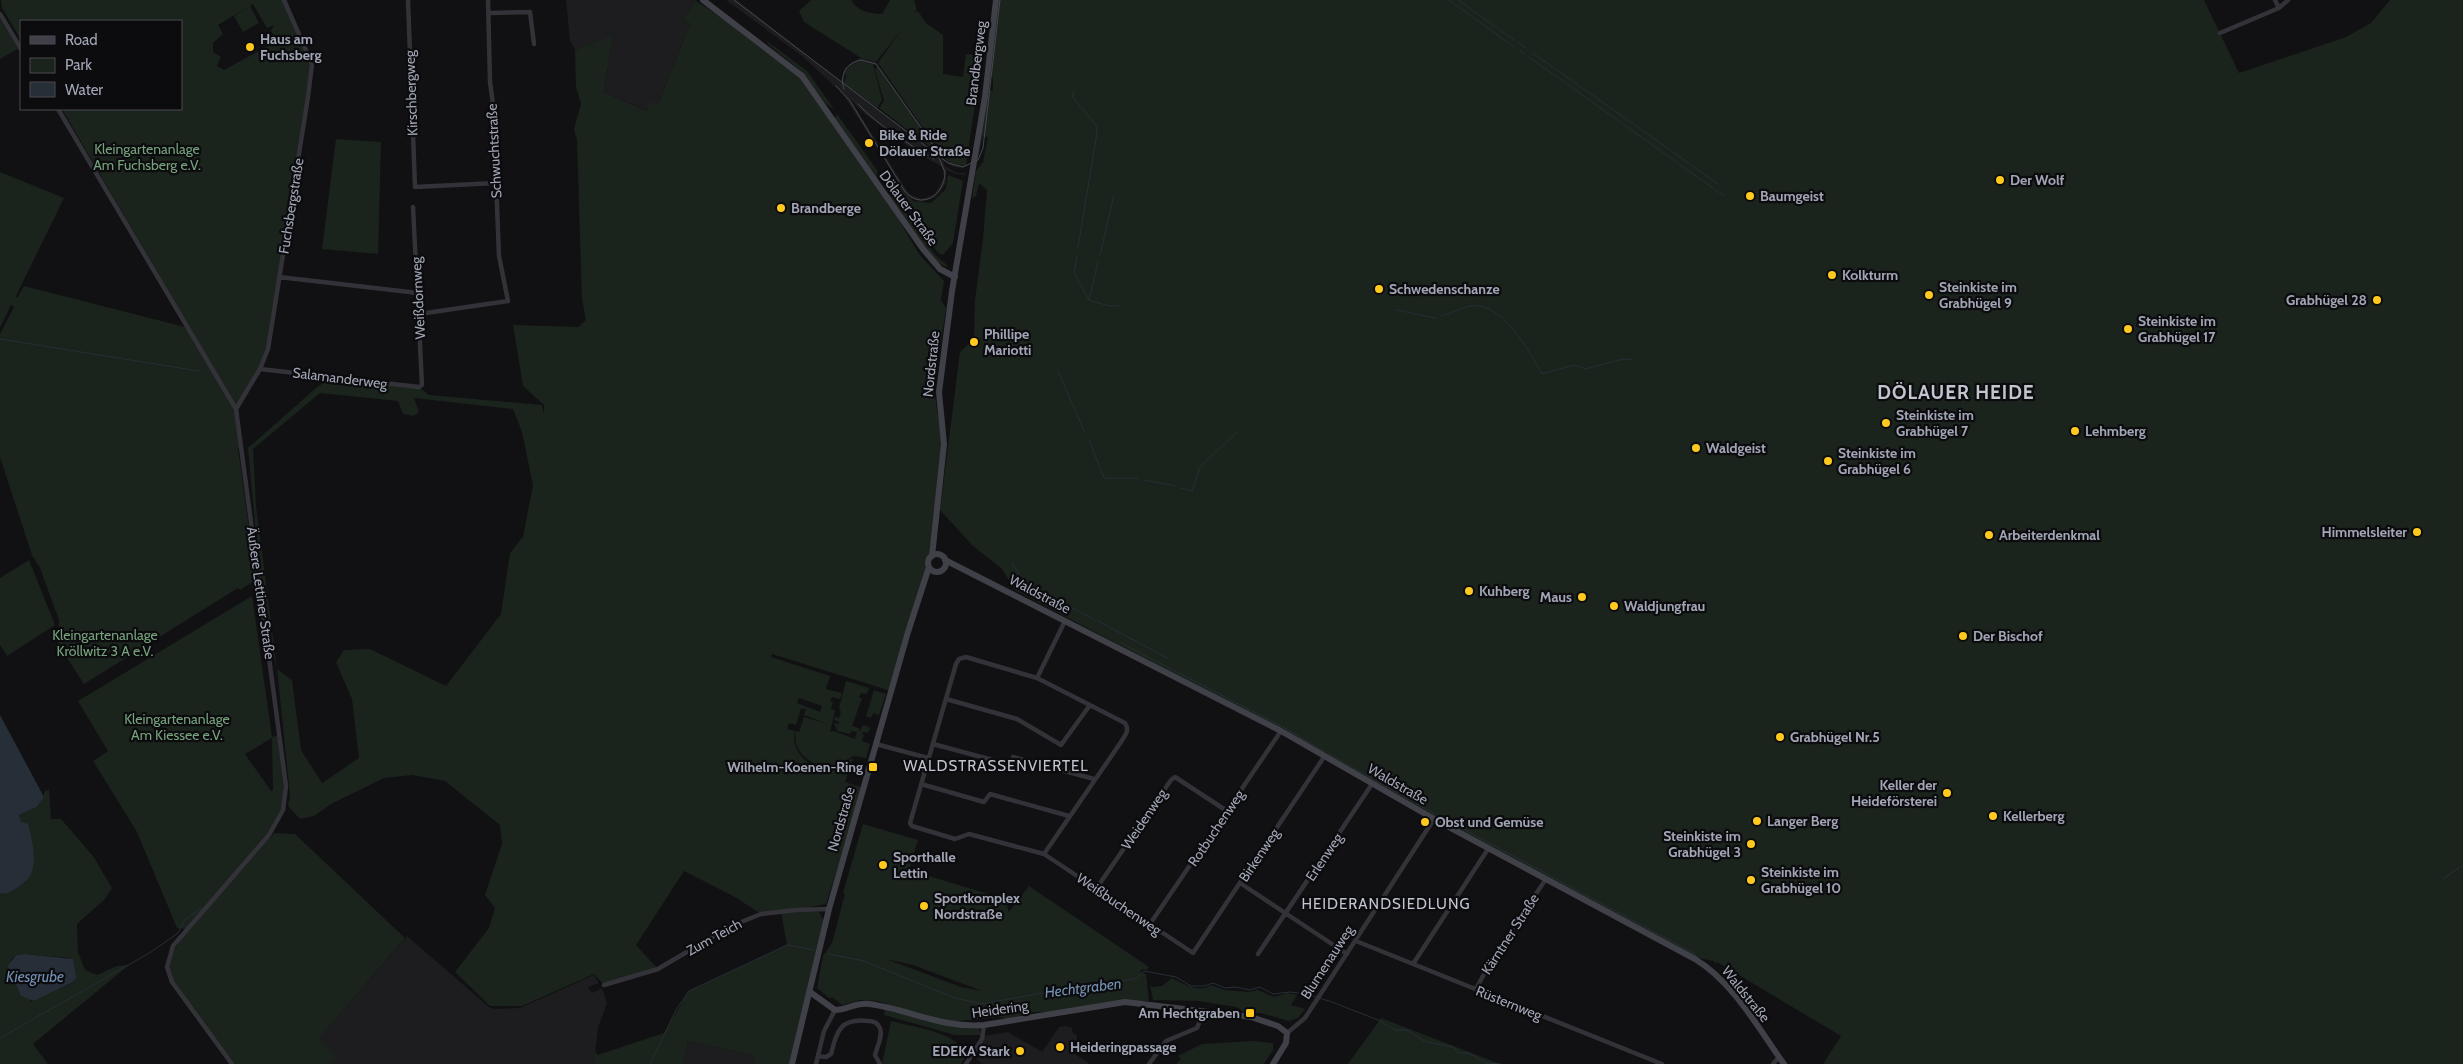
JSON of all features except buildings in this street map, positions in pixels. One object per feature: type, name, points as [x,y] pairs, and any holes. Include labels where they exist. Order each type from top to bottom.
[{"type":"main road","name":"Dölauer Straße","points":[[703,0],[802,76],[923,249],[940,269],[955,277]]},
{"type":"main road","name":"Brandbergweg","points":[[955,277],[985,96],[996,0]]},
{"type":"main road","name":"Nordstraße","points":[[932,569],[928,561],[935,556],[933,544],[945,442],[939,392],[955,277]]},
{"type":"main road","points":[[935,556],[945,563]]},
{"type":"main road","name":"Nordstraße","points":[[932,569],[942,570],[945,563]]},
{"type":"main road","name":"Waldstraße","points":[[945,563],[964,568],[1065,622],[1281,731],[1488,849],[1708,967],[1727,986],[1784,1064]]},
{"type":"main road","name":"Nordstraße","points":[[792,1064],[829,909],[922,582],[932,569]]},
{"type":"main road","points":[[810,992],[835,1010]]},
{"type":"main road","name":"Heidering","points":[[835,1010],[854,1004],[870,1004],[956,1026],[984,1025],[1117,1002],[1204,1011],[1263,1020],[1284,1028],[1288,1033]]},
{"type":"main road","name":"Blumenauweg","points":[[1273,1064],[1286,1043],[1288,1033]]},
{"type":"street","name":"Fuchsbergstraße","points":[[236,409],[260,369],[268,349],[312,64],[284,0]]},
{"type":"street","name":"Kirschbergweg","points":[[408,0],[415,186],[496,183]]},
{"type":"street","name":"Schwuchtstraße","points":[[419,314],[508,301],[499,256],[490,82],[488,0]]},
{"type":"street","points":[[2275,0],[2279,8]]},
{"type":"street","points":[[2220,33],[2279,8],[2288,0]]},
{"type":"street","points":[[489,13],[530,12],[534,44]]},
{"type":"street","points":[[0,14],[20,47]]},
{"type":"street","name":"Äußere Lettiner Straße","points":[[59,110],[236,409],[287,794],[284,810],[269,835],[173,946],[167,967],[172,982],[232,1064]]},
{"type":"street","name":"Weißdornweg","points":[[412,207],[422,385],[419,387]]},
{"type":"street","points":[[280,277],[418,293]]},
{"type":"street","name":"Salamanderweg","points":[[260,369],[419,387]]},
{"type":"street","points":[[1037,678],[1065,622]]},
{"type":"street","points":[[1044,854],[1128,731],[1125,723],[1037,678],[966,657],[959,659],[921,784],[984,802],[990,794],[1069,816]]},
{"type":"street","points":[[946,699],[1017,719],[1061,745],[1090,704]]},
{"type":"street","name":"Rotbuchenweg","points":[[1150,924],[1281,731]]},
{"type":"street","points":[[876,744],[928,758]]},
{"type":"street","points":[[933,744],[1011,765],[1013,757],[1094,779]]},
{"type":"street","name":"Birkenweg","points":[[1193,953],[1324,757]]},
{"type":"street","name":"Weidenweg","points":[[1096,889],[1171,780],[1175,777],[1227,811]]},
{"type":"street","name":"Weißbuchenweg","points":[[921,784],[910,822],[912,826],[955,839],[969,834],[1044,854],[1193,953]]},
{"type":"street","name":"Erlenweg","points":[[1258,954],[1372,784]]},
{"type":"street","name":"Blumenauweg","points":[[1288,1033],[1300,1024],[1317,1000],[1434,819]]},
{"type":"street","points":[[1413,964],[1488,849]]},
{"type":"street","name":"Kärntner Straße","points":[[1476,989],[1492,959],[1546,879]]},
{"type":"street","points":[[1240,883],[1347,954]]},
{"type":"street","name":"Zum Teich","points":[[604,985],[658,969],[729,927],[761,914],[829,909]]},
{"type":"street","name":"Rüsternweg","points":[[1356,941],[1662,1064]]},
{"type":"street","points":[[816,1064],[824,1031],[835,1010]]},
{"type":"street","points":[[1149,1064],[1166,1040],[1197,1028],[1204,1011]]},
{"type":"street","points":[[818,1056],[826,1057],[831,1054],[836,1034],[846,1022],[853,1020],[870,1021],[877,1023],[880,1028],[881,1034],[875,1055],[880,1064]]},
{"type":"street","points":[[966,1064],[982,1039],[984,1025]]},
{"type":"street","points":[[1773,1064],[1779,1057]]},
{"type":"shaded area","points":[[566,0],[697,0],[683,19],[690,24],[658,104],[648,111],[604,92],[613,36],[575,50],[570,41]]},
{"type":"shaded area","points":[[726,0],[737,0],[841,82],[845,68],[852,62],[861,58],[876,62],[944,158],[953,164],[966,166],[963,168],[953,167],[943,160],[945,166],[957,173],[965,173],[965,175],[956,174],[946,170],[946,183],[936,197],[920,202],[908,197],[843,94],[802,56]],"holes":[[[871,63],[877,66],[937,153],[844,84],[844,76]],[[850,99],[865,114],[916,152],[942,167],[944,177],[935,194],[922,199],[909,194]]]},
{"type":"shaded area","points":[[407,936],[489,1007],[495,1009],[520,1008],[594,975],[599,983],[588,987],[592,993],[602,988],[607,1003],[598,1028],[594,1064],[329,1064],[337,1058],[318,1040]]},
{"type":"shaded area","points":[[1066,1026],[1072,1028],[1073,1034],[1076,1034],[1078,1043],[1072,1052],[1090,1064],[982,1064],[972,1054],[983,1036],[1008,1032],[1042,1052],[1059,1027]]},
{"type":"shaded area","points":[[688,1041],[755,1056],[753,1064],[683,1064]]},
{"type":"green space","points":[[1,0],[282,0],[312,64],[268,349],[263,364],[236,408],[241,446],[238,448],[256,580],[240,590],[238,588],[84,684],[58,644],[59,620],[40,568],[32,555],[0,457],[0,334],[14,307],[11,305],[0,328],[0,172],[64,198],[16,296],[17,298],[24,286],[185,327],[233,402],[63,110],[182,110],[182,20],[20,20],[20,38],[2,8]],"holes":[[[253,4],[267,28],[274,25],[271,31],[277,41],[224,70],[217,66],[221,57],[213,52],[213,43],[223,34],[218,25],[248,7],[234,16],[243,32],[259,23],[250,6]]]},
{"type":"green space","points":[[811,0],[851,0],[864,11],[882,14],[890,0],[914,0],[917,10],[914,13],[918,11],[926,23],[943,35],[943,74],[963,77],[966,54],[982,56],[966,166],[953,164],[944,158],[878,63],[902,29],[876,62],[861,58],[804,22],[799,11]]},
{"type":"green space","name":"DÖLAUER HEIDE","points":[[998,0],[2204,0],[2239,73],[2346,37],[2371,23],[2390,0],[2463,0],[2463,1064],[1823,1064],[1841,1036],[1717,962],[1715,964],[1714,961],[1698,958],[1439,820],[1281,730],[1015,590],[1002,569],[972,545],[940,510],[960,352],[974,339],[975,300],[987,190],[979,183],[976,196],[972,198],[976,171],[983,162],[988,137],[983,136],[978,157],[990,82],[989,91],[993,91],[993,78],[990,77]]},
{"type":"green space","points":[[696,1],[761,43],[795,68],[880,188],[919,254],[944,281],[941,300],[946,308],[934,391],[942,439],[931,551],[891,691],[772,654],[771,657],[830,676],[826,689],[842,693],[840,699],[832,697],[830,701],[833,702],[831,709],[835,711],[830,732],[834,731],[855,739],[857,732],[852,731],[849,734],[837,731],[834,723],[838,724],[839,722],[834,720],[835,717],[839,718],[841,712],[839,708],[846,681],[869,688],[867,694],[861,693],[859,698],[862,698],[852,726],[859,728],[859,732],[863,725],[871,728],[867,733],[863,732],[862,734],[864,735],[862,741],[870,744],[866,758],[854,756],[831,767],[813,763],[803,756],[796,744],[795,732],[794,739],[799,753],[804,759],[817,767],[832,769],[853,758],[845,782],[863,788],[826,904],[787,912],[819,912],[824,921],[790,1064],[753,1064],[755,1056],[688,1041],[683,1064],[594,1064],[595,1052],[598,1055],[664,1033],[689,991],[787,945],[781,912],[761,914],[735,897],[684,871],[636,945],[658,969],[604,985],[594,974],[522,1006],[490,1006],[455,972],[489,928],[495,908],[485,895],[502,844],[500,825],[445,781],[412,775],[384,778],[331,804],[314,816],[300,819],[288,806],[290,796],[277,669],[292,680],[301,750],[322,783],[359,758],[352,699],[336,662],[344,650],[370,649],[446,686],[501,614],[510,553],[523,537],[533,485],[522,432],[513,409],[414,398],[419,412],[413,416],[403,414],[398,401],[320,393],[253,449],[256,506],[277,667],[270,645],[258,555],[248,448],[317,387],[332,378],[419,387],[429,395],[542,405],[544,415],[544,405],[523,386],[513,325],[578,327],[586,320],[582,299],[577,140],[574,129],[581,104],[576,87],[575,50],[613,35],[604,92],[647,111],[651,101],[658,104],[690,24],[683,19]],"holes":[[[799,698],[822,706],[820,712],[797,703]],[[802,705],[801,709],[806,709],[804,715],[828,724],[804,717],[799,732],[787,729],[789,723],[796,725]]]},
{"type":"green space","points":[[0,19],[18,49],[0,59]]},
{"type":"green space","points":[[767,41],[807,71],[834,109],[826,104],[801,71],[768,44]]},
{"type":"green space","points":[[860,61],[873,64],[882,100],[877,108],[844,84],[848,68]]},
{"type":"green space","points":[[877,66],[938,153],[879,108],[884,101],[875,70]]},
{"type":"green space","points":[[837,114],[877,170],[878,179],[835,118]]},
{"type":"green space","points":[[336,139],[381,142],[378,254],[322,249]]},
{"type":"green space","points":[[948,175],[963,181],[953,243],[943,255],[938,253],[889,181],[895,177],[913,201],[931,203],[946,189]]},
{"type":"green space","points":[[887,193],[896,199],[935,255],[947,267],[939,263],[922,246]]},
{"type":"green space","points":[[29,560],[55,625],[7,656],[0,645],[0,578]]},
{"type":"green space","name":"Kleingartenanlage Am Kiessee e.V.","points":[[252,596],[272,737],[278,735],[285,787],[283,788],[286,799],[269,835],[186,929],[177,928],[137,832],[93,761],[108,751],[78,701]],"holes":[[[272,738],[273,790],[271,791],[245,754]]]},
{"type":"green space","points":[[874,690],[886,694],[879,715],[873,713],[871,718],[866,716]]},
{"type":"green space","points":[[49,789],[51,819],[61,819],[93,856],[112,888],[105,899],[77,924],[78,952],[85,970],[97,975],[117,966],[129,965],[33,1044],[48,1064],[0,1064],[0,893],[6,894],[26,882],[19,815],[37,807],[44,797],[44,792]],"holes":[[[25,954],[70,958],[74,982],[31,1002],[11,960],[16,955]]]},
{"type":"green space","points":[[863,824],[918,840],[909,870],[1005,899],[1009,912],[1029,886],[1149,967],[1146,970],[1142,969],[1140,972],[1146,974],[1149,1001],[1115,1001],[1052,1012],[1034,1012],[1008,1019],[998,1017],[950,1022],[877,1001],[860,1000],[842,1005],[832,997],[830,999],[817,988],[823,956],[832,943],[845,894],[843,893]],"holes":[[[886,959],[913,965],[982,991],[961,987]]]},
{"type":"green space","points":[[274,833],[295,834],[405,938],[319,1039],[338,1058],[329,1064],[233,1064],[173,982],[169,969],[173,951],[188,930]]},
{"type":"green space","points":[[1172,978],[1196,988],[1211,985],[1224,990],[1248,992],[1258,990],[1274,997],[1287,993],[1297,995],[1291,1005],[1305,1009],[1298,1018],[1289,1021],[1261,1013],[1244,1013],[1237,1007],[1198,1001],[1153,1000],[1150,984],[1152,987],[1162,986]]},
{"type":"green space","points":[[885,1010],[959,1028],[979,1029],[981,1035],[955,1035],[884,1015]]},
{"type":"green space","points":[[1381,1018],[1500,1064],[1348,1064]]},
{"type":"green space","points":[[891,1021],[923,1028],[945,1036],[955,1041],[962,1048],[966,1056],[961,1064],[882,1064]]},
{"type":"green space","points":[[1254,1041],[1273,1043],[1273,1050],[1264,1064],[1176,1064],[1181,1059],[1178,1056],[1202,1044]]},
{"type":"water","points":[[0,715],[44,797],[37,807],[19,815],[21,822],[28,824],[34,853],[33,868],[26,881],[6,894],[0,893]]},
{"type":"water","name":"Kiesgrube","points":[[25,954],[73,959],[76,978],[73,982],[34,1001],[21,996],[8,966],[16,955]]},
{"type":"waterway","points":[[1449,0],[1514,47]]},
{"type":"waterway","points":[[1458,0],[1514,40]]},
{"type":"waterway","points":[[1519,43],[1526,48]]},
{"type":"waterway","points":[[1519,50],[1525,54]]},
{"type":"waterway","points":[[1533,53],[1718,184]]},
{"type":"waterway","points":[[1529,57],[1724,196]]},
{"type":"waterway","points":[[1074,91],[1072,96],[1096,125],[1097,133],[1078,248]]},
{"type":"waterway","points":[[1100,255],[1114,195]]},
{"type":"waterway","points":[[1077,256],[1074,273],[1089,300],[1109,306],[1120,306]]},
{"type":"waterway","points":[[1089,300],[1098,262]]},
{"type":"waterway","points":[[1441,316],[1470,306],[1482,307],[1493,311],[1503,319],[1522,341],[1542,374],[1574,365],[1586,369],[1618,360],[1632,359]]},
{"type":"waterway","points":[[1397,310],[1435,318]]},
{"type":"waterway","points":[[0,339],[199,371]]},
{"type":"waterway","points":[[1058,371],[1085,433]]},
{"type":"waterway","points":[[1181,488],[1192,491],[1200,467],[1238,431]]},
{"type":"waterway","points":[[1089,440],[1104,478],[1138,478]]},
{"type":"waterway","points":[[1144,480],[1176,486]]},
{"type":"waterway","points":[[1012,563],[1024,582],[1095,620]]},
{"type":"waterway","points":[[1098,621],[1169,659]]},
{"type":"waterway","points":[[1121,643],[1281,726]]},
{"type":"waterway","points":[[1283,727],[1325,752]]},
{"type":"waterway","points":[[1329,754],[1373,779]]},
{"type":"waterway","points":[[1376,781],[1435,814]]},
{"type":"waterway","points":[[1441,817],[1695,954]]},
{"type":"waterway","points":[[2443,879],[2463,865]]},
{"type":"waterway","points":[[0,1038],[151,952],[178,933],[184,921],[201,908]]},
{"type":"waterway","name":"Hechtgraben","points":[[650,1064],[676,1010],[689,991],[787,945],[814,950]]},
{"type":"waterway","name":"Hechtgraben","points":[[829,954],[864,961],[952,997],[981,1004],[1076,987],[1083,989],[1100,987],[1114,981],[1134,979],[1144,971],[1176,977],[1191,986],[1204,986],[1213,983],[1225,988],[1236,987],[1250,990],[1260,987],[1273,994],[1290,992],[1306,994],[1378,1020],[1395,1030],[1406,1030],[1426,1042],[1453,1047],[1459,1053],[1469,1053],[1486,1063],[1501,1064]]},
{"type":"tram line","points":[[734,0],[948,163],[963,167],[978,160],[983,148],[1000,0]]},
{"type":"tram line","points":[[844,89],[843,74],[848,67],[861,60],[876,64],[938,152]]},
{"type":"tram line","points":[[836,86],[850,101],[904,190],[910,196],[924,200],[936,194],[941,188],[945,172],[938,156]]},
{"type":"tram line","points":[[858,104],[904,141],[934,159]]},
{"type":"place","name":"Haus am Fuchsberg","points":[[250,47]]},
{"type":"place","name":"Bike & Ride Dölauer Straße","points":[[869,143]]},
{"type":"place","name":"Der Wolf","points":[[2000,180]]},
{"type":"place","name":"Baumgeist","points":[[1750,196]]},
{"type":"place","name":"Brandberge","points":[[781,208]]},
{"type":"place","name":"Kolkturm","points":[[1832,275]]},
{"type":"place","name":"Schwedenschanze","points":[[1379,289]]},
{"type":"place","name":"Steinkiste im Grabhügel 9","points":[[1929,295]]},
{"type":"place","name":"Grabhügel 28","points":[[2377,300]]},
{"type":"place","name":"Steinkiste im Grabhügel 17","points":[[2128,329]]},
{"type":"place","name":"Phillipe Mariotti","points":[[974,342]]},
{"type":"place","name":"Steinkiste im Grabhügel 7","points":[[1886,423]]},
{"type":"place","name":"Lehmberg","points":[[2075,431]]},
{"type":"place","name":"Waldgeist","points":[[1696,448]]},
{"type":"place","name":"Steinkiste im Grabhügel 6","points":[[1828,461]]},
{"type":"place","name":"Himmelsleiter","points":[[2417,532]]},
{"type":"place","name":"Arbeiterdenkmal","points":[[1989,535]]},
{"type":"place","name":"Kuhberg","points":[[1469,591]]},
{"type":"place","name":"Maus","points":[[1582,597]]},
{"type":"place","name":"Waldjungfrau","points":[[1614,606]]},
{"type":"place","name":"Der Bischof","points":[[1963,636]]},
{"type":"place","name":"Grabhügel Nr.5","points":[[1780,737]]},
{"type":"place","name":"Wilhelm-Koenen-Ring","points":[[873,767]]},
{"type":"place","name":"Keller der Heideförsterei","points":[[1947,793]]},
{"type":"place","name":"Kellerberg","points":[[1993,816]]},
{"type":"place","name":"Langer Berg","points":[[1757,821]]},
{"type":"place","name":"Obst und Gemüse","points":[[1425,822]]},
{"type":"place","name":"Steinkiste im Grabhügel 3","points":[[1751,844]]},
{"type":"place","name":"Sporthalle Lettin","points":[[883,865]]},
{"type":"place","name":"Steinkiste im Grabhügel 10","points":[[1751,880]]},
{"type":"place","name":"Sportkomplex Nordstraße","points":[[924,906]]},
{"type":"place","name":"Am Hechtgraben","points":[[1250,1013]]},
{"type":"place","name":"Heideringpassage","points":[[1060,1047]]},
{"type":"place","name":"EDEKA Stark","points":[[1020,1051]]},
{"type":"district","name":"DÖLAUER HEIDE","points":[[1956,392]]},
{"type":"district","name":"WALDSTRASSENVIERTEL","points":[[996,766]]},
{"type":"district","name":"HEIDERANDSIEDLUNG","points":[[1386,904]]},
{"type":"park label","name":"Kleingartenanlage Am Fuchsberg e.V.","points":[[147,158]]},
{"type":"park label","name":"Kleingartenanlage Kröllwitz 3 A e.V.","points":[[105,644]]}]
